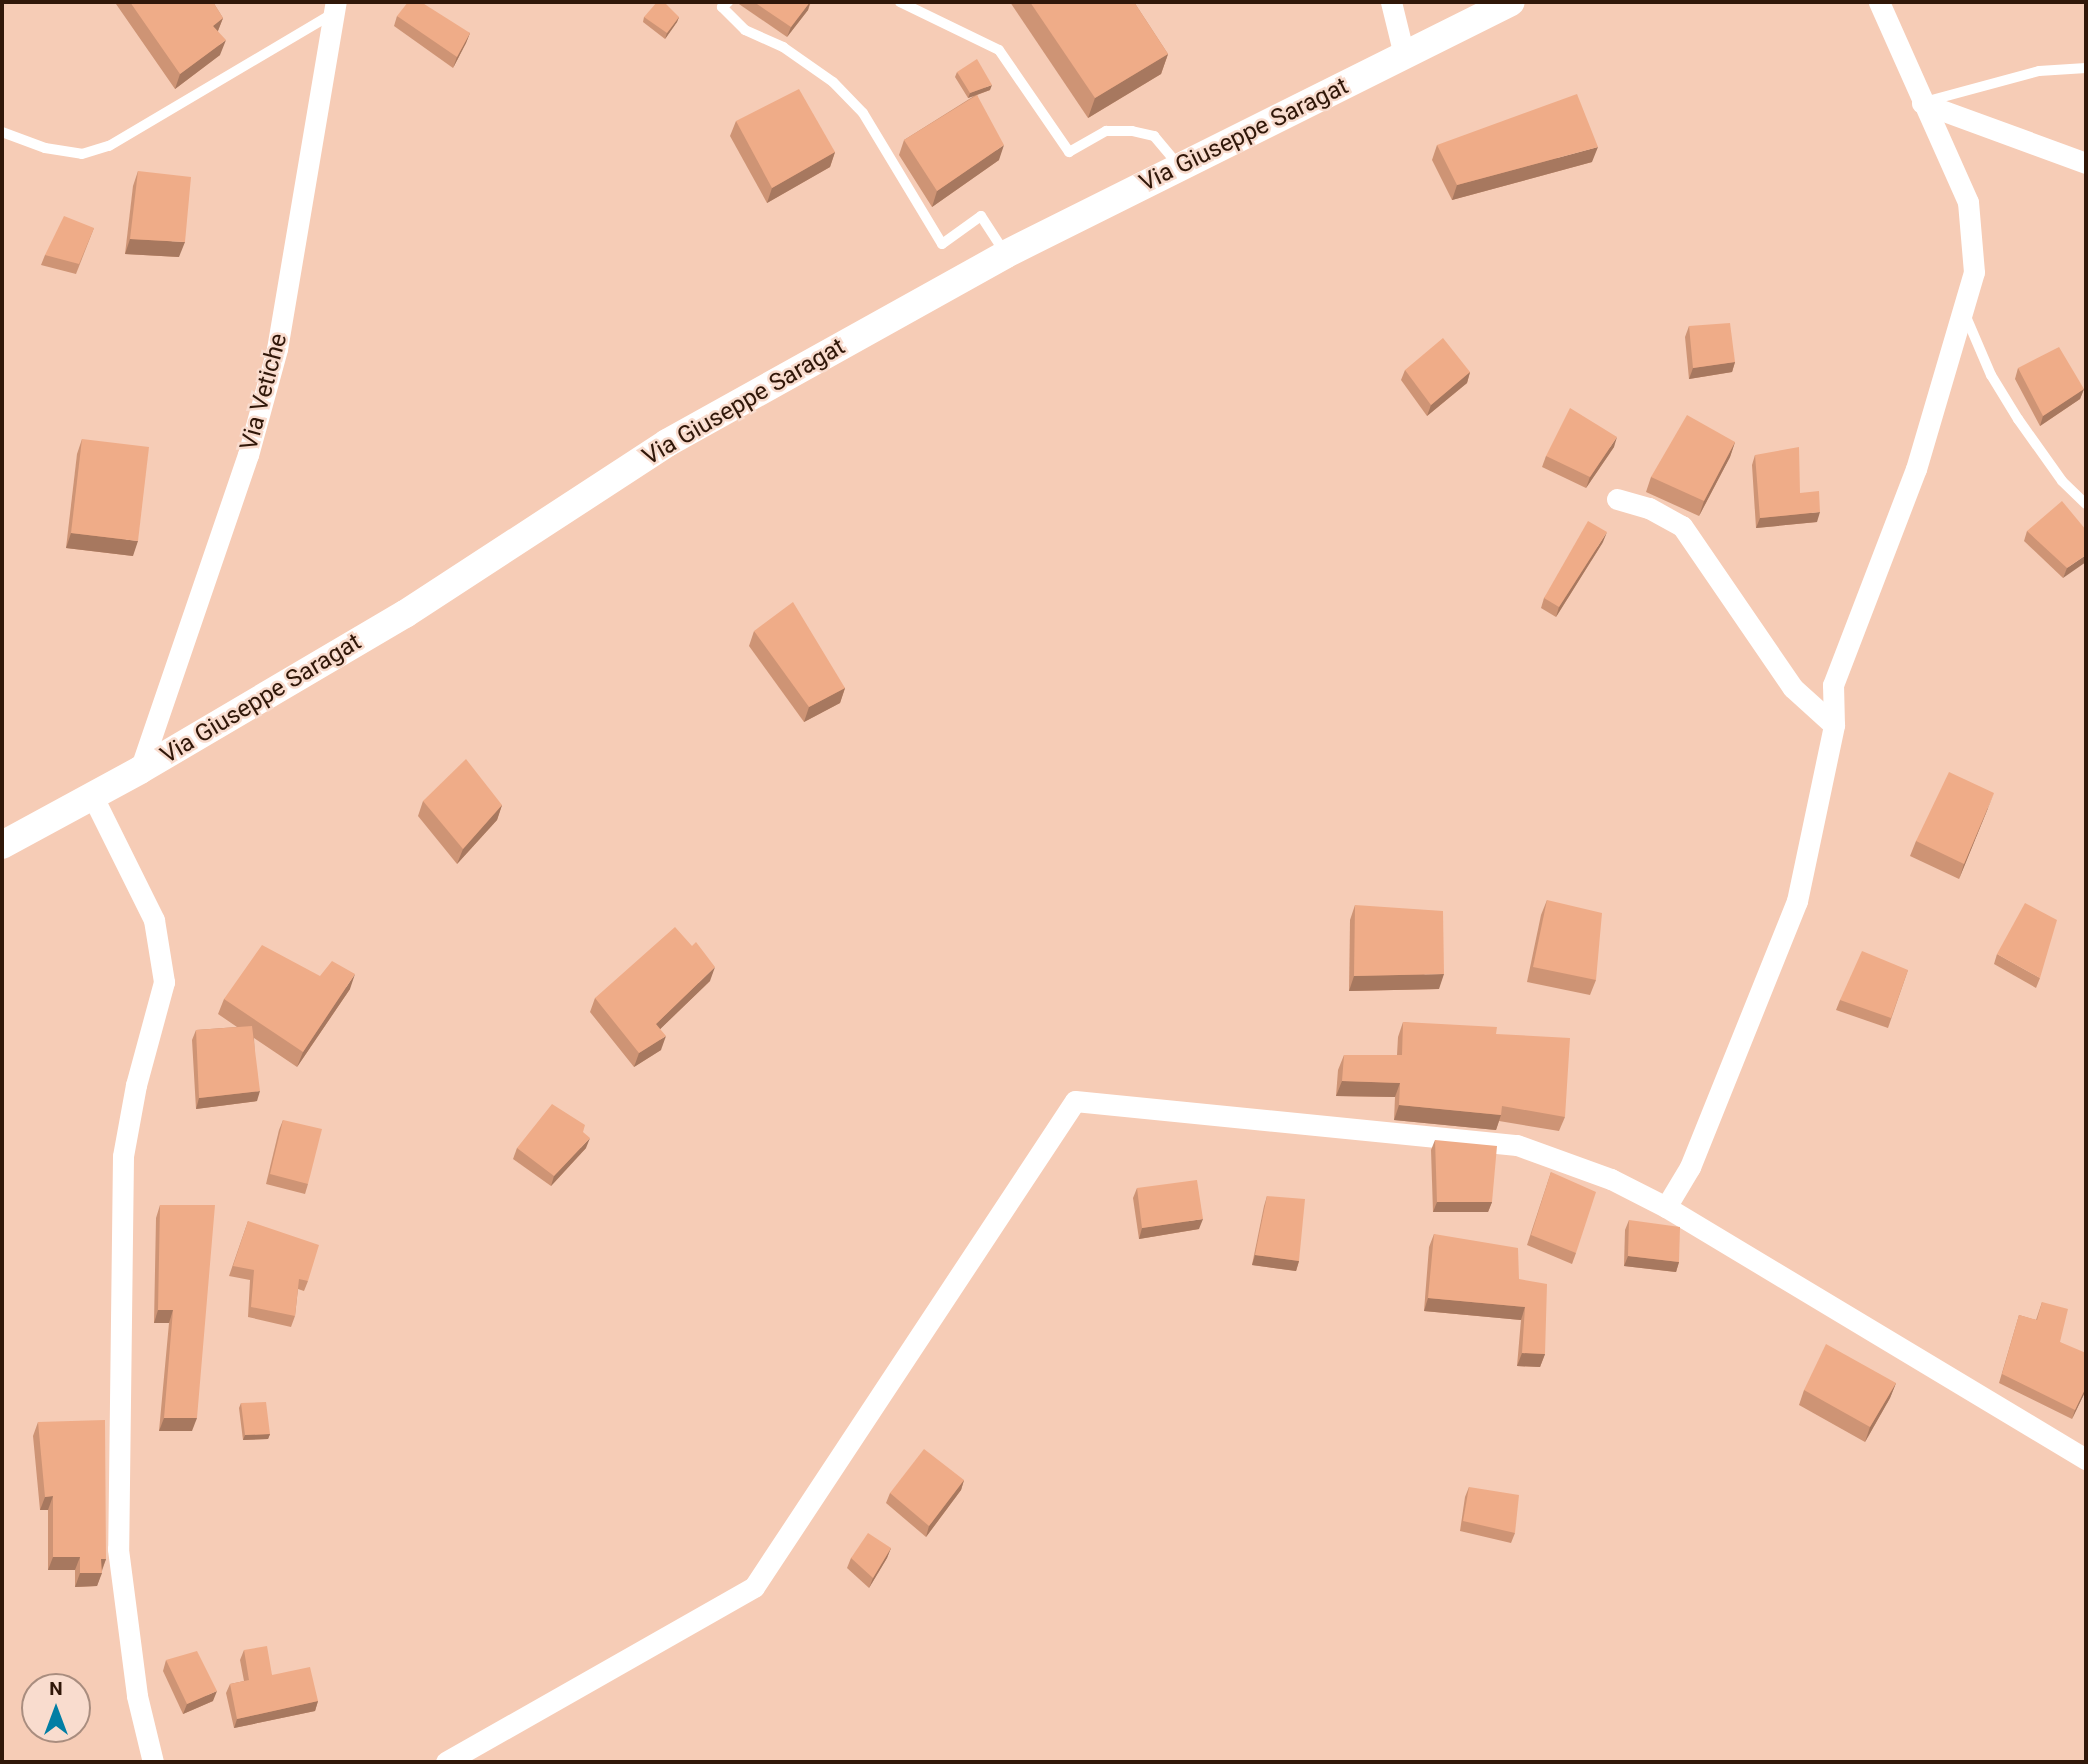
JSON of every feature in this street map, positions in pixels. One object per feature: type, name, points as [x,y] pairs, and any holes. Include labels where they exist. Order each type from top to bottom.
[{"type":"street","points":[[1391,2],[1404,55]]},
{"type":"street","name":"Via Giuseppe Saragat","points":[[2,845],[140,770],[405,614],[667,443],[1006,254],[1511,2]]},
{"type":"street","points":[[1667,1207],[1690,1167],[1797,901],[1834,725],[1833,685],[1916,469],[1974,272],[1968,202],[1879,2]]},
{"type":"street","name":"Via Vetiche","points":[[140,770],[248,455],[278,349],[335,7]]},
{"type":"street","points":[[1922,103],[2086,163]]},
{"type":"street","points":[[1617,499],[1649,508],[1682,526],[1793,688],[1834,725]]},
{"type":"street","points":[[92,795],[154,920],[164,982],[136,1085],[123,1156],[118,1549],[137,1696],[153,1762]]},
{"type":"street","points":[[446,1762],[754,1587],[1075,1101],[1517,1145],[1611,1179],[1667,1207],[2086,1459]]},
{"type":"lane","points":[[728,2],[722,7],[745,30],[783,47],[833,82],[863,113],[942,244],[981,216],[1006,254]]},
{"type":"lane","points":[[900,2],[999,50],[1069,152],[1106,131],[1132,131],[1154,136],[1180,167]]},
{"type":"lane","points":[[2,132],[45,148],[82,154],[109,146],[335,7]]},
{"type":"lane","points":[[1922,103],[2039,71],[2086,68]]},
{"type":"lane","points":[[1963,309],[1991,375],[2018,419],[2062,481],[2086,505]]},
{"type":"building","points":[[130,2],[213,2],[223,18],[213,26],[226,40],[180,74]]},
{"type":"building","points":[[408,2],[421,2],[470,33],[457,57],[397,16]]},
{"type":"building","points":[[657,2],[664,2],[679,17],[667,33],[644,17]]},
{"type":"building","points":[[754,2],[810,2],[791,27]]},
{"type":"building","points":[[1030,2],[1134,2],[1168,54],[1095,98]]},
{"type":"building","points":[[977,59],[992,85],[970,93],[957,72]]},
{"type":"building","points":[[799,89],[835,152],[772,188],[736,121]]},
{"type":"building","points":[[1577,94],[1598,147],[1457,185],[1437,145]]},
{"type":"building","points":[[977,95],[1004,145],[937,191],[904,140]]},
{"type":"building","points":[[138,171],[191,177],[185,242],[130,239]]},
{"type":"building","points":[[64,216],[94,228],[79,264],[45,255]]},
{"type":"building","points":[[1730,323],[1735,362],[1693,368],[1689,326]]},
{"type":"building","points":[[1443,338],[1470,372],[1431,405],[1405,370]]},
{"type":"building","points":[[2059,347],[2084,389],[2043,416],[2018,368]]},
{"type":"building","points":[[1570,408],[1617,437],[1590,477],[1546,456]]},
{"type":"building","points":[[1687,415],[1735,442],[1704,501],[1651,477]]},
{"type":"building","points":[[82,439],[149,447],[138,541],[71,533]]},
{"type":"building","points":[[1799,447],[1800,493],[1819,491],[1820,512],[1760,518],[1755,455]]},
{"type":"building","points":[[2062,501],[2086,530],[2086,555],[2067,568],[2027,531]]},
{"type":"building","points":[[1588,521],[1607,532],[1559,607],[1544,598]]},
{"type":"building","points":[[793,602],[845,688],[809,707],[754,631]]},
{"type":"building","points":[[466,759],[502,805],[463,849],[423,801]]},
{"type":"building","points":[[1949,772],[1994,793],[1964,864],[1916,841]]},
{"type":"building","points":[[1547,900],[1602,913],[1596,980],[1533,967]]},
{"type":"building","points":[[2025,903],[2057,920],[2040,978],[1997,954]]},
{"type":"building","points":[[1355,905],[1443,911],[1444,974],[1354,976]]},
{"type":"building","points":[[675,927],[692,946],[696,942],[715,967],[656,1024],[666,1036],[639,1053],[595,998]]},
{"type":"building","points":[[262,945],[320,976],[332,961],[355,974],[303,1052],[224,999]]},
{"type":"building","points":[[1862,951],[1908,970],[1891,1018],[1840,1000]]},
{"type":"building","points":[[1403,1022],[1497,1027],[1496,1034],[1570,1038],[1565,1117],[1502,1106],[1501,1115],[1399,1105],[1400,1083],[1342,1081],[1344,1055],[1402,1055]]},
{"type":"building","points":[[252,1026],[260,1091],[199,1098],[196,1030]]},
{"type":"building","points":[[552,1104],[585,1125],[583,1132],[590,1138],[554,1176],[517,1148]]},
{"type":"building","points":[[283,1120],[322,1129],[308,1184],[270,1174]]},
{"type":"building","points":[[1435,1140],[1497,1146],[1492,1202],[1437,1202]]},
{"type":"building","points":[[1551,1172],[1596,1192],[1576,1253],[1531,1235]]},
{"type":"building","points":[[1197,1180],[1203,1219],[1142,1228],[1137,1188]]},
{"type":"building","points":[[1267,1196],[1305,1199],[1299,1261],[1255,1255]]},
{"type":"building","points":[[160,1205],[215,1205],[197,1418],[164,1418],[173,1310],[158,1310]]},
{"type":"building","points":[[1629,1220],[1680,1227],[1679,1262],[1628,1256]]},
{"type":"building","points":[[248,1221],[319,1245],[308,1281],[299,1279],[295,1316],[251,1307],[254,1270],[233,1266]]},
{"type":"building","points":[[1434,1234],[1518,1248],[1519,1279],[1547,1284],[1545,1354],[1522,1353],[1525,1307],[1428,1298]]},
{"type":"building","points":[[2042,1302],[2068,1309],[2060,1342],[2086,1353],[2086,1387],[2075,1410],[2002,1374],[2019,1315],[2037,1320]]},
{"type":"building","points":[[1826,1344],[1896,1383],[1870,1427],[1804,1390]]},
{"type":"building","points":[[266,1402],[270,1434],[245,1435],[241,1403]]},
{"type":"building","points":[[105,1420],[106,1559],[101,1559],[102,1573],[80,1573],[80,1557],[53,1557],[53,1496],[45,1497],[38,1422]]},
{"type":"building","points":[[924,1449],[964,1480],[929,1526],[890,1493]]},
{"type":"building","points":[[1469,1487],[1519,1495],[1515,1533],[1463,1521]]},
{"type":"building","points":[[868,1533],[891,1548],[873,1578],[851,1558]]},
{"type":"building","points":[[267,1646],[272,1675],[310,1667],[318,1701],[237,1719],[230,1684],[249,1680],[244,1650]]},
{"type":"building","points":[[197,1651],[217,1691],[187,1704],[166,1660]]}]
